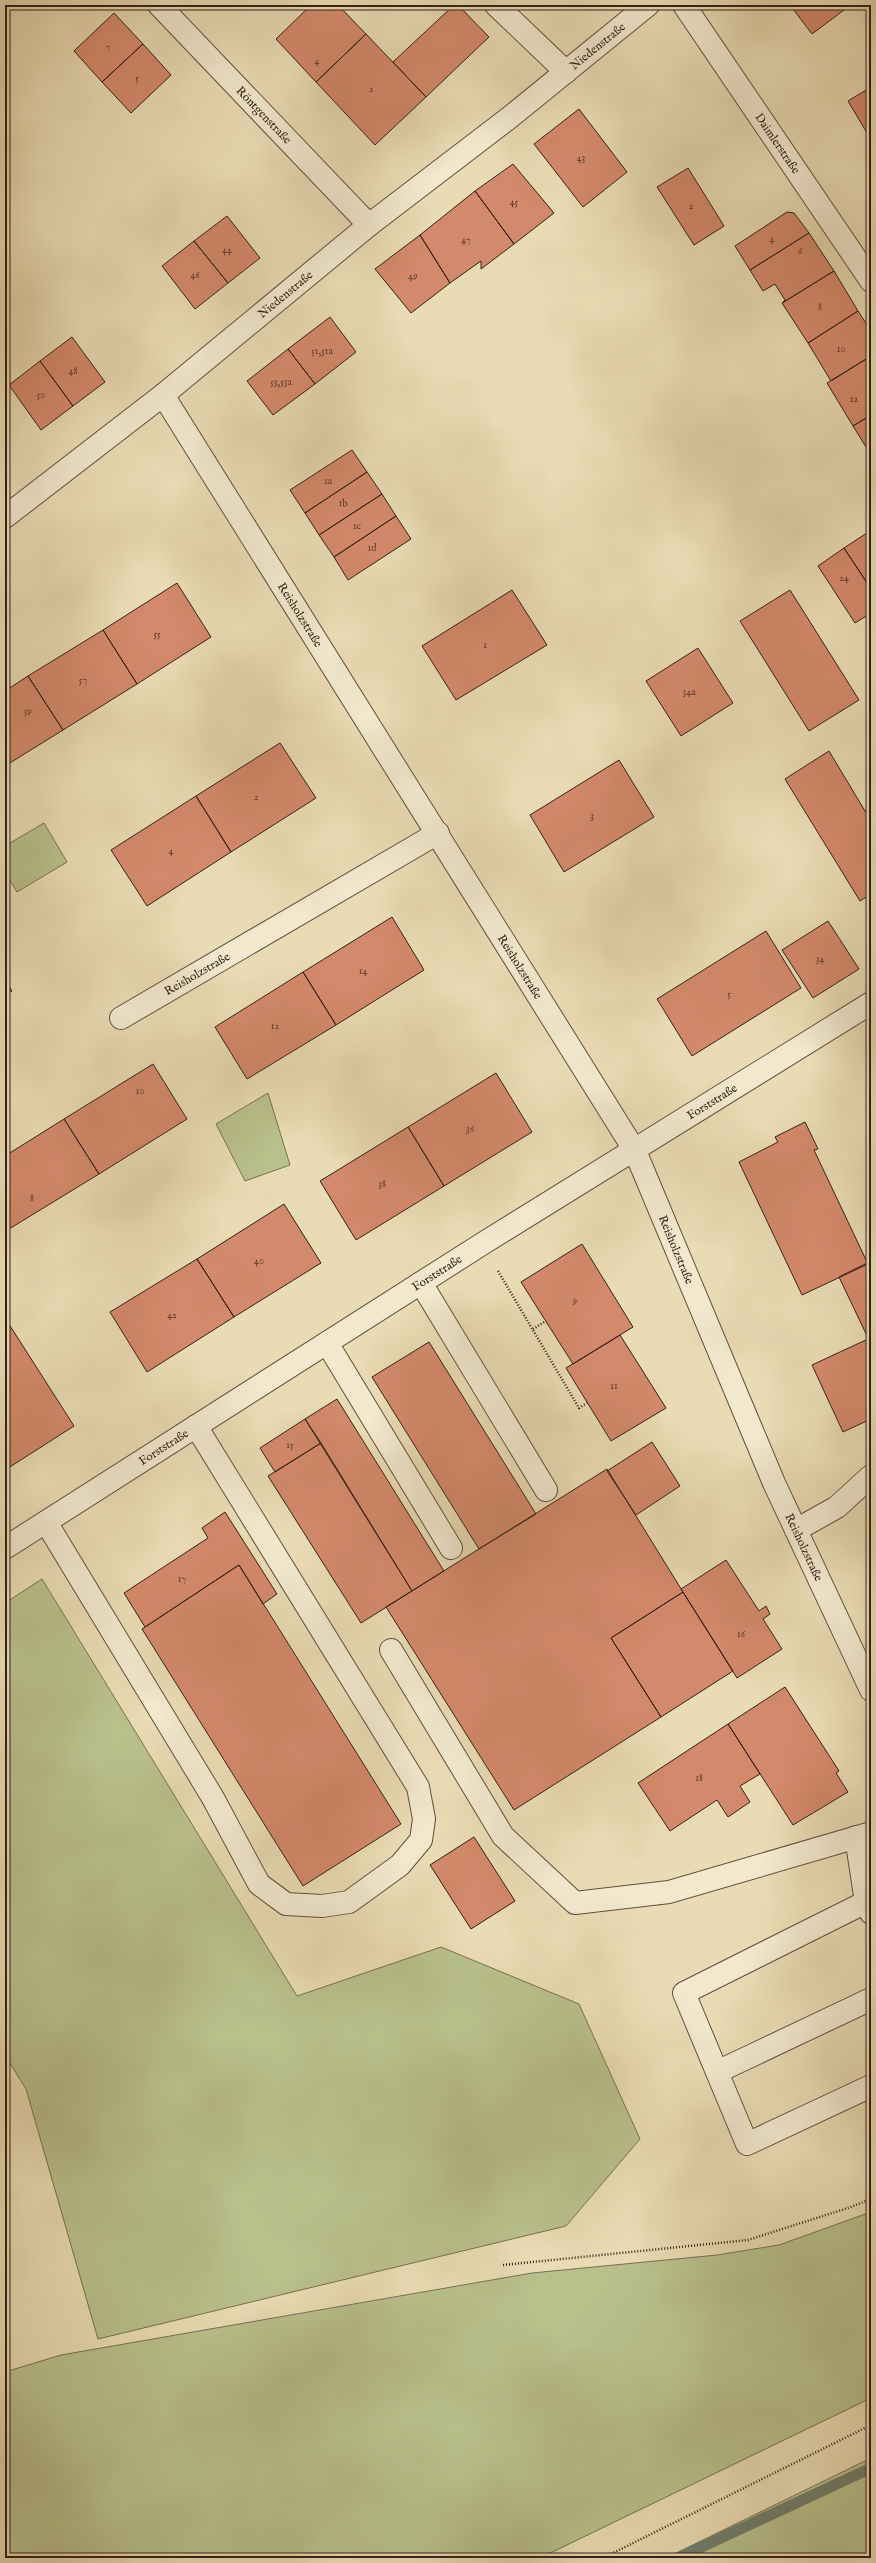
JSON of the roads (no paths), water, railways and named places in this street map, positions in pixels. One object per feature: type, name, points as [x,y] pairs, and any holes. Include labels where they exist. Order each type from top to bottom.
[{"type":"street","name":"Röntgenstraße","points":[[159,5],[368,225]]},
{"type":"street","name":"Niedenstraße","points":[[496,5],[566,72]]},
{"type":"street","name":"Niedenstraße","points":[[5,517],[163,395],[368,225],[509,118],[648,5]]},
{"type":"street","name":"Daimlerstraße","points":[[684,5],[871,281]]},
{"type":"street","name":"Reisholzstraße","points":[[163,395],[438,833],[635,1151],[774,1483],[871,1690]]},
{"type":"street","name":"Reisholzstraße","points":[[121,1018],[438,833]]},
{"type":"street","name":"Forststraße","points":[[5,1548],[421,1282],[635,1151],[871,1003]]},
{"type":"street","points":[[421,1282],[546,1490]]},
{"type":"street","points":[[326,1342],[451,1548]]},
{"type":"street","points":[[46,1522],[213,1798],[259,1884],[286,1904],[322,1906],[349,1902],[400,1865],[421,1840],[424,1818],[418,1787],[196,1426]]},
{"type":"street","points":[[796,1530],[837,1507],[871,1476]]},
{"type":"street","points":[[391,1650],[503,1836],[575,1903],[669,1892],[864,1835],[868,1908],[684,1993],[747,2144],[871,2086]]},
{"type":"street","points":[[717,2072],[871,1999]]},
{"type":"waterway","points":[[678,2558],[871,2468]]}]
